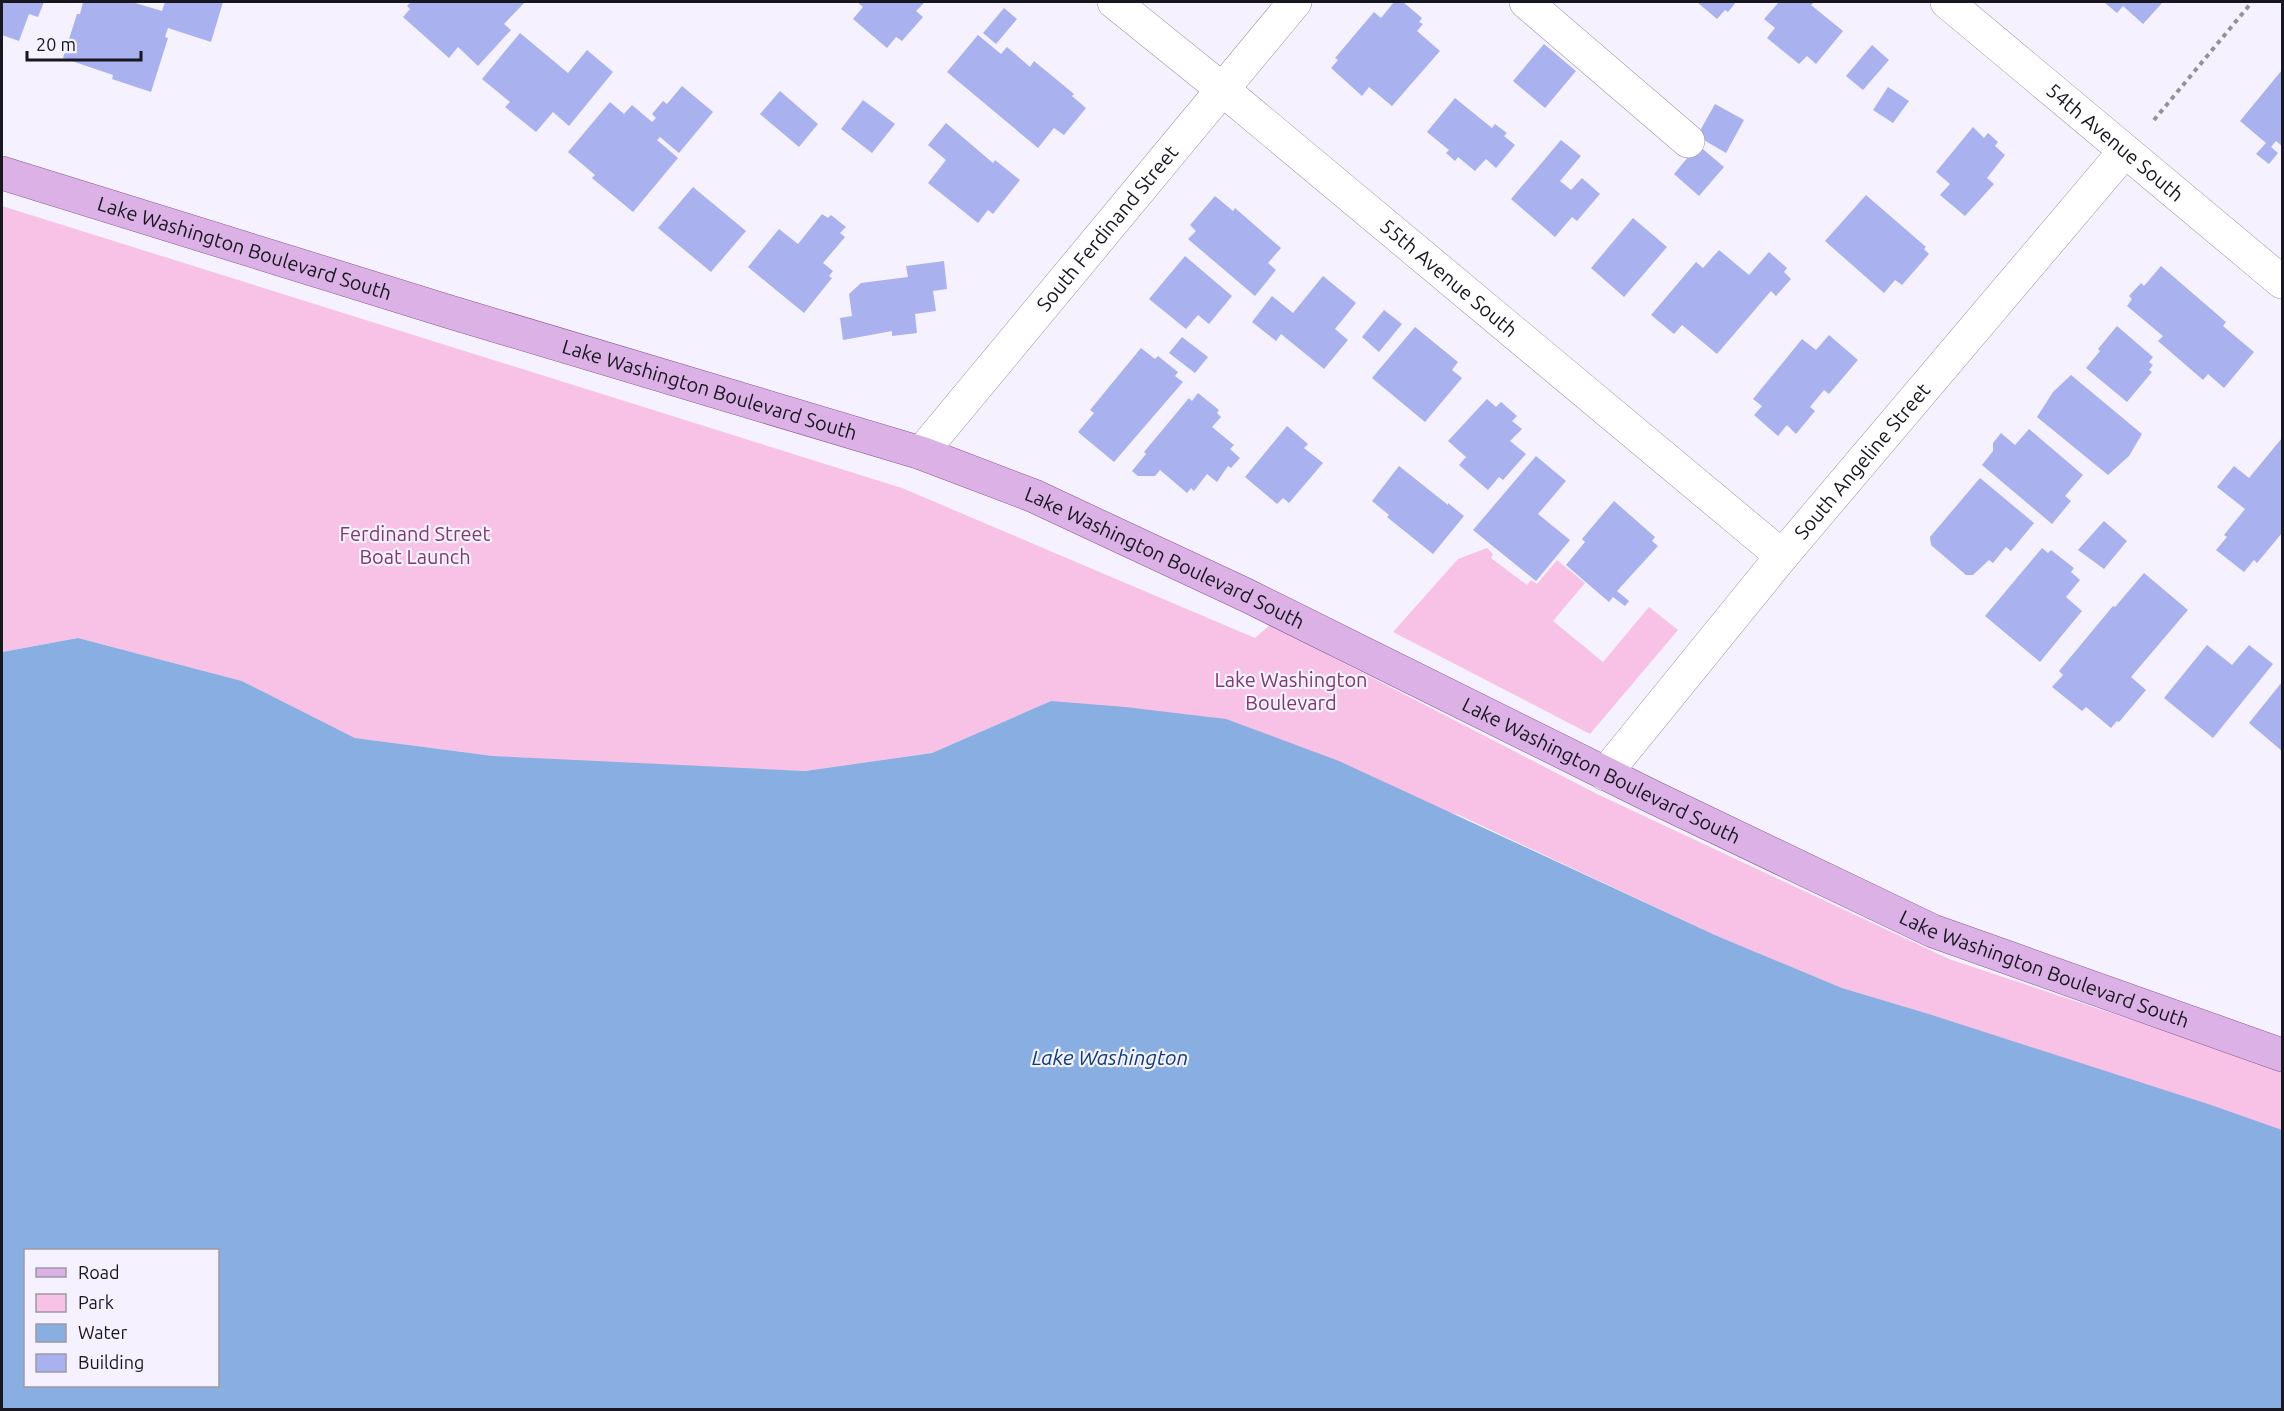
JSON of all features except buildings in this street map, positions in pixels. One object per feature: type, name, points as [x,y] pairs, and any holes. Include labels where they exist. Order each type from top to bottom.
[{"type":"main road","name":"Lake Washington Boulevard South","points":[[2,174],[450,312],[921,453],[1055,506],[1246,595],[1605,774],[1933,931],[2283,1054]]},
{"type":"street","name":"55th Avenue South","points":[[1114,2],[1222,89],[1782,556]]},
{"type":"street","name":"South Ferdinand Street","points":[[921,453],[1295,2]]},
{"type":"street","points":[[1526,2],[1688,141]]},
{"type":"street","name":"54th Avenue South","points":[[1947,2],[2283,282]]},
{"type":"street","name":"South Angeline Street","points":[[1605,774],[1782,556],[2125,151]]},
{"type":"path","points":[[2154,120],[2252,2]]},
{"type":"green space","name":"Ferdinand Street Boat Launch","points":[[2,206],[902,488],[1255,638],[1270,625],[1597,794],[1949,959],[2282,1070],[2282,1131],[1929,1014],[1842,988],[1715,935],[1459,815],[1051,701],[932,753],[805,771],[650,765],[493,756],[355,738],[242,681],[78,638],[2,652]]},
{"type":"green space","points":[[1487,548],[1493,554],[1491,558],[1527,585],[1531,580],[1537,584],[1557,560],[1585,583],[1553,621],[1603,662],[1649,607],[1678,630],[1590,734],[1393,632],[1458,559]]},
{"type":"water","name":"Lake Washington","points":[[78,638],[242,681],[355,738],[493,756],[805,771],[932,753],[1051,701],[1226,719],[1339,761],[1715,935],[1842,988],[2211,1105],[2282,1130],[2282,1409],[2,1409],[2,652]]},
{"type":"park label","name":"Lake Washington Boulevard","points":[[1291,692]]}]
